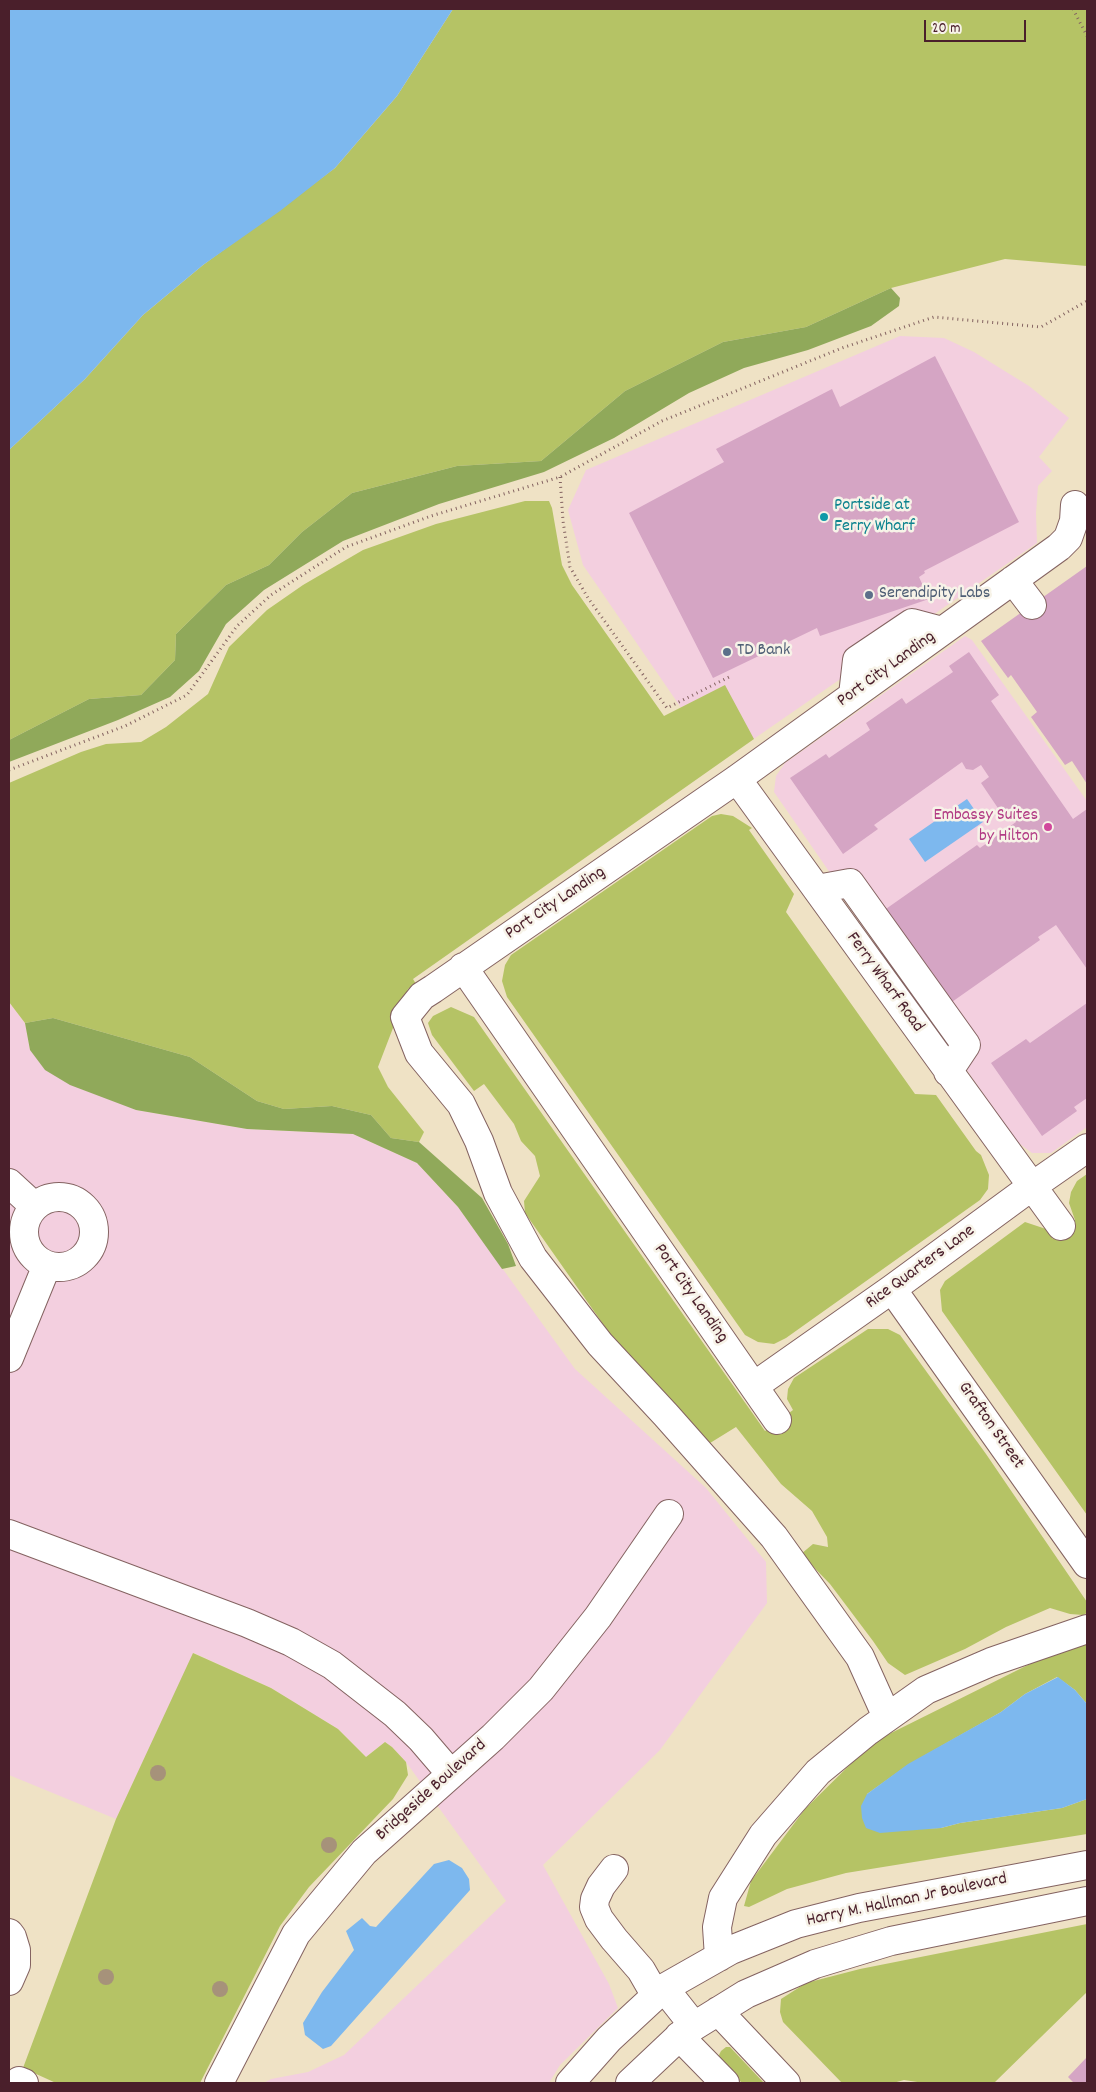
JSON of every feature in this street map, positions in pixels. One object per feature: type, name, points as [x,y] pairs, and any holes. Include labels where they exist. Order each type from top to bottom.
[{"type":"street","name":"Port City Landing","points":[[777,1420],[463,967],[737,779],[1013,580],[1068,538],[1074,521],[1075,505]]},
{"type":"street","points":[[1013,580],[1032,605]]},
{"type":"street","name":"Ferry Wharf Road","points":[[737,779],[1061,1226]]},
{"type":"street","points":[[463,967],[422,996],[405,1018],[420,1053],[461,1104],[479,1140],[498,1193],[533,1258],[600,1344],[774,1537],[860,1658],[887,1717]]},
{"type":"street","name":"Rice Quarters Lane","points":[[754,1386],[1087,1148]]},
{"type":"street","points":[[9,1183],[34,1206]]},
{"type":"street","points":[[62,1196],[69,1198],[80,1203],[89,1212],[95,1230],[91,1249],[84,1258],[67,1267],[46,1265],[33,1256],[26,1245],[24,1227],[28,1215],[34,1206],[49,1198],[62,1196]]},
{"type":"street","points":[[9,1358],[46,1265]]},
{"type":"street","name":"Grafton Street","points":[[892,1289],[1087,1564]]},
{"type":"street","name":"Bridgeside Boulevard","points":[[220,2083],[296,1934],[364,1852],[493,1737],[542,1689],[598,1617],[669,1514]]},
{"type":"street","points":[[9,1534],[247,1623],[291,1642],[332,1665],[395,1714],[421,1739],[451,1774]]},
{"type":"street","points":[[719,1957],[717,1927],[722,1898],[762,1835],[818,1772],[887,1717],[926,1690],[991,1662],[1087,1629]]},
{"type":"street","name":"Harry M. Hallman Jr Boulevard","points":[[570,2083],[609,2039],[660,1992],[731,1950],[796,1924],[860,1908],[1087,1866]]},
{"type":"street","points":[[614,1869],[601,1886],[595,1899],[594,1907],[599,1919],[660,1992],[725,2083]]},
{"type":"street","name":"Harry M. Hallman Jr Boulevard","points":[[630,2083],[687,2031],[718,2011],[746,1994],[815,1964],[891,1941],[1087,1900]]},
{"type":"street","points":[[9,1933],[16,1950],[16,1965],[9,1981]]},
{"type":"street","points":[[718,2011],[786,2083]]},
{"type":"path","points":[[1073,9],[1087,36]]},
{"type":"path","points":[[9,770],[125,726],[187,695],[237,626],[271,595],[346,547],[431,516],[560,477],[662,422],[842,348],[934,317],[1041,327],[1087,301]]},
{"type":"path","points":[[560,477],[563,521],[570,567],[588,598],[667,708],[729,677]]},
{"type":"shaded area","points":[[900,336],[944,338],[974,352],[1029,386],[1069,418],[1039,457],[1052,471],[1038,486],[1036,513],[1037,543],[719,763],[583,565],[568,510],[586,470]]},
{"type":"shaded area","points":[[965,636],[972,640],[1087,801],[1087,1127],[1051,1153],[1032,1153],[1016,1141],[774,792],[776,776],[785,763]]},
{"type":"shaded area","points":[[9,1002],[25,1023],[30,1050],[136,1110],[247,1129],[353,1134],[417,1163],[458,1207],[575,1369],[706,1488],[766,1562],[767,1603],[660,1750],[543,1865],[609,1984],[618,2008],[560,2065],[549,2083],[264,2083],[271,2079],[308,2072],[344,2055],[506,1901],[406,1762],[385,1742],[366,1757],[338,1729],[271,1688],[194,1653],[116,1819],[9,1775]]},
{"type":"green space","points":[[453,9],[1087,9],[1087,266],[1005,259],[891,288],[806,327],[723,342],[625,391],[541,461],[457,466],[352,493],[302,532],[269,565],[226,585],[176,634],[175,660],[141,695],[89,699],[9,740],[9,450],[85,379],[143,315],[203,265],[335,168],[397,96]]},
{"type":"green space","points":[[891,288],[900,298],[899,306],[871,326],[808,350],[744,368],[689,393],[614,438],[544,472],[439,504],[343,541],[264,590],[226,624],[199,671],[170,697],[118,720],[9,762],[9,740],[89,699],[141,695],[175,660],[176,634],[226,585],[269,565],[302,532],[352,493],[457,466],[541,461],[625,391],[723,342],[806,327]]},
{"type":"green space","points":[[525,501],[549,501],[552,508],[562,565],[572,585],[664,716],[725,685],[754,739],[413,979],[416,984],[408,989],[378,1067],[388,1087],[424,1132],[419,1142],[391,1138],[371,1115],[332,1106],[284,1109],[257,1101],[190,1057],[53,1018],[25,1023],[9,1002],[9,783],[81,752],[106,744],[141,742],[166,727],[208,694],[229,647],[267,610],[303,585],[363,550],[436,524]]},
{"type":"green space","points":[[721,814],[733,816],[752,828],[749,830],[794,894],[786,912],[915,1094],[936,1095],[976,1151],[981,1155],[989,1175],[988,1189],[980,1200],[786,1338],[774,1344],[758,1342],[745,1335],[507,997],[502,981],[505,965],[511,955],[712,816]]},
{"type":"green space","points":[[451,1007],[474,1017],[765,1431],[793,1410],[787,1399],[788,1389],[794,1378],[868,1329],[888,1329],[900,1335],[986,1454],[1087,1602],[1087,1613],[1083,1615],[1070,1614],[1050,1608],[1006,1627],[965,1649],[905,1675],[888,1663],[830,1584],[801,1554],[813,1544],[828,1547],[827,1537],[812,1511],[781,1484],[736,1427],[702,1448],[636,1371],[525,1213],[524,1201],[540,1176],[535,1156],[521,1141],[514,1124],[484,1084],[474,1091],[432,1035],[428,1023],[433,1016]]},
{"type":"green space","points":[[53,1018],[190,1057],[257,1101],[284,1109],[332,1106],[371,1115],[391,1138],[419,1142],[482,1198],[508,1244],[516,1266],[502,1269],[458,1207],[417,1163],[353,1134],[247,1129],[136,1110],[70,1085],[45,1070],[30,1050],[25,1023]]},
{"type":"green space","points":[[1087,1174],[1087,1515],[942,1311],[940,1290],[945,1281],[1025,1222],[1046,1229],[1053,1239],[1075,1220],[1069,1203],[1071,1192],[1077,1181]]},
{"type":"green space","points":[[1087,1639],[1087,1704],[1075,1690],[1057,1677],[1025,1694],[1001,1712],[908,1765],[867,1794],[911,1829],[941,1828],[960,1823],[1062,1808],[1087,1799],[1087,1834],[846,1873],[787,1889],[749,1907],[744,1906],[751,1881],[805,1809],[873,1742],[1058,1650]]},
{"type":"green space","points":[[193,1653],[271,1688],[338,1729],[366,1757],[385,1742],[406,1762],[408,1775],[393,1799],[309,1887],[280,1926],[200,2083],[56,2083],[23,2068],[116,1819]]},
{"type":"green space","points":[[1087,1924],[1087,1992],[994,2083],[924,2083],[904,2080],[893,2083],[842,2083],[783,2022],[780,2012],[781,1999],[806,1983],[860,1969]]},
{"type":"green space","points":[[726,2047],[730,2047],[764,2083],[742,2083],[720,2061],[719,2055]]},
{"type":"water","points":[[9,9],[453,9],[397,96],[335,168],[280,211],[203,265],[143,315],[85,379],[9,450]]},
{"type":"water","points":[[967,799],[983,822],[925,862],[909,839]]},
{"type":"water","points":[[1058,1677],[1075,1690],[1087,1704],[1087,1799],[1062,1808],[960,1823],[941,1828],[880,1833],[866,1828],[862,1818],[861,1806],[867,1794],[908,1764],[1001,1712],[1025,1694]]},
{"type":"water","points":[[449,1860],[462,1868],[469,1879],[470,1890],[331,2046],[323,2049],[305,2035],[303,2023],[322,1992],[354,1950],[346,1931],[362,1918],[370,1926],[376,1927],[434,1864]]},
{"type":"building","name":"Portside at Ferry Wharf","points":[[935,356],[1019,522],[924,571],[925,573],[919,577],[929,599],[820,636],[817,628],[713,678],[629,513],[724,462],[716,449],[832,389],[840,407]]},
{"type":"building","points":[[1087,566],[1087,784],[1072,761],[1065,765],[1031,717],[1037,712],[1011,675],[1008,678],[981,641]]},
{"type":"building","name":"Embassy Suites by Hilton","points":[[969,652],[999,695],[991,701],[1073,819],[1087,809],[1087,969],[1056,925],[1038,937],[1040,940],[949,1004],[883,911],[977,845],[980,848],[1016,822],[1012,816],[1006,820],[981,783],[989,777],[981,765],[973,770],[966,769],[962,762],[874,825],[878,829],[843,854],[790,778],[826,754],[829,758],[870,730],[866,723],[902,698],[906,704],[953,672],[949,666]]},
{"type":"building","points":[[1087,1003],[1087,1098],[1074,1107],[1077,1111],[1042,1136],[991,1063],[1026,1039],[1030,1043]]},
{"type":"building","points":[[1087,2057],[1087,2083],[1074,2083],[1068,2077]]},
{"type":"place","name":"Portside at Ferry Wharf","points":[[824,517]]},
{"type":"place","name":"Serendipity Labs","points":[[869,595]]},
{"type":"place","name":"TD Bank","points":[[727,652]]},
{"type":"place","name":"Embassy Suites by Hilton","points":[[1048,827]]}]
